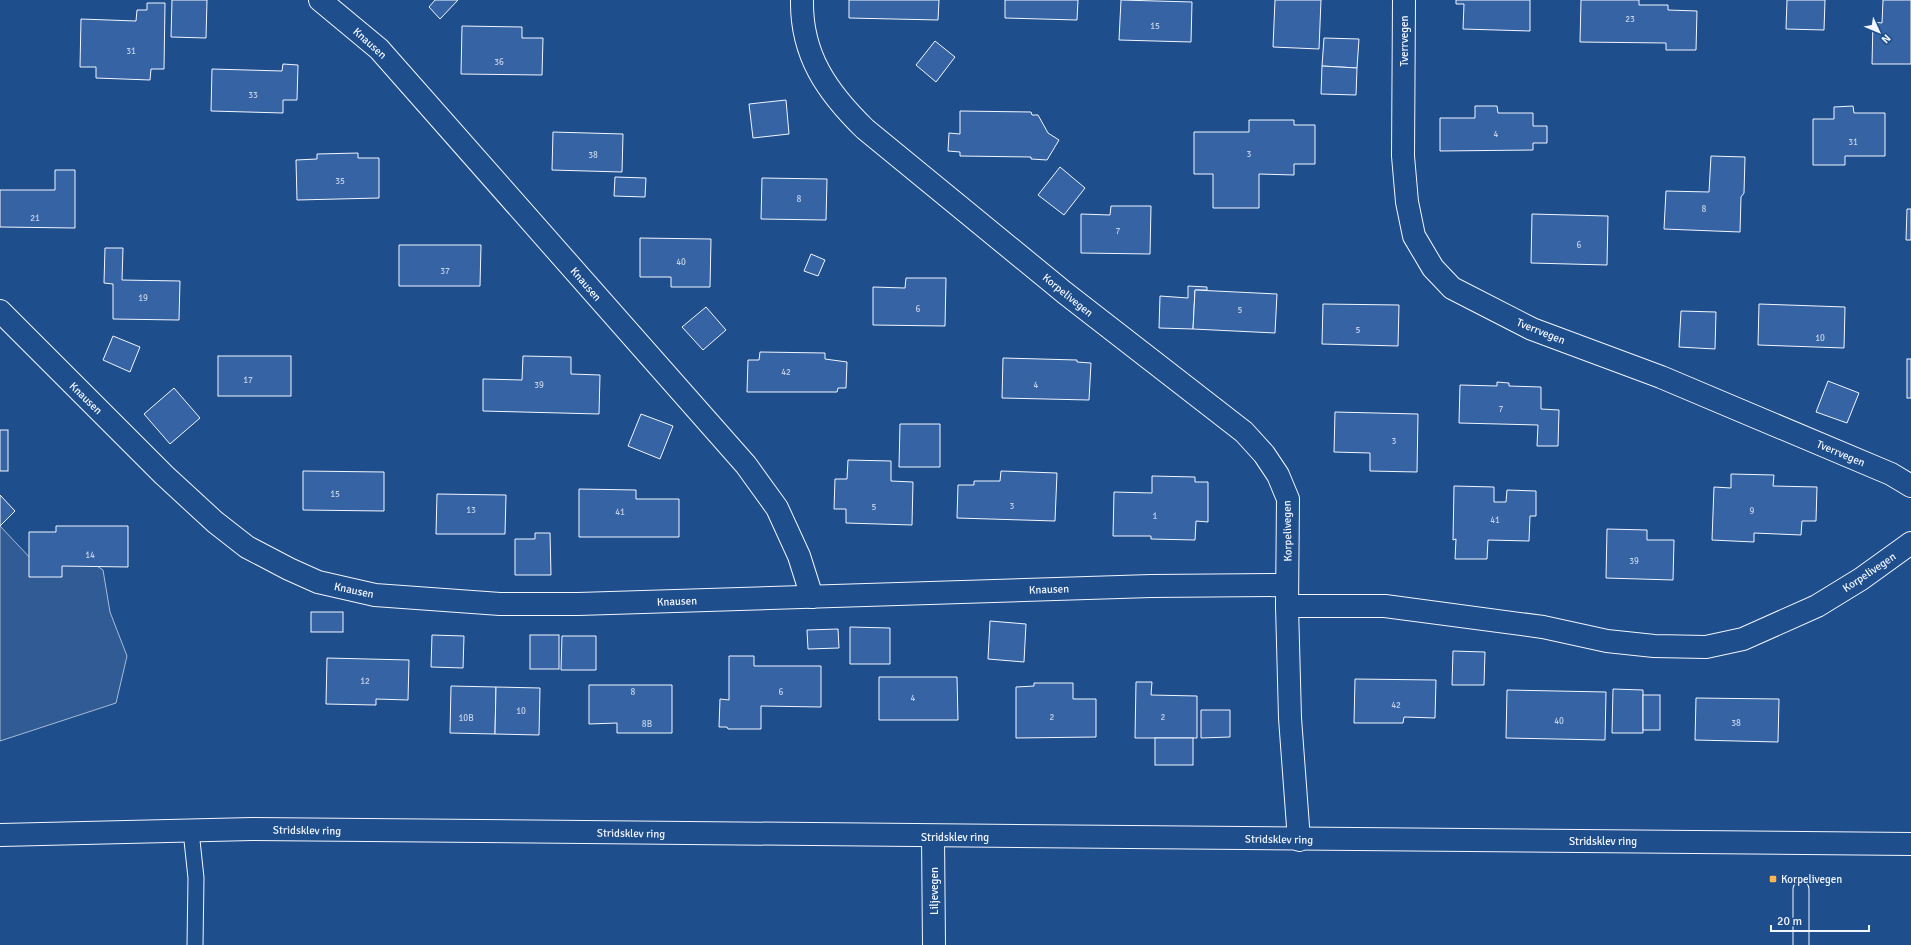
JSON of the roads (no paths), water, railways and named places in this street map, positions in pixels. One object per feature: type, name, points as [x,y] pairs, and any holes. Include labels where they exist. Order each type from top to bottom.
[{"type":"street","name":"Knausen","points":[[320,0],[379,49],[746,465],[777,508],[799,556],[812,596]]},
{"type":"street","name":"Korpelivegen","points":[[802,0],[804,30],[811,56],[825,84],[843,108],[870,133],[1065,292],[1244,432],[1264,454],[1278,475],[1288,499],[1287,596],[1290,718],[1300,840]]},
{"type":"street","name":"Tverrvegen","points":[[1404,0],[1403,156],[1407,202],[1414,236],[1433,268],[1452,288],[1532,329],[1661,377],[1891,474],[1911,486]]},
{"type":"street","name":"Knausen","points":[[0,311],[159,470],[215,522],[247,547],[318,582],[375,595],[500,604],[578,604],[1151,586],[1287,596]]},
{"type":"street","name":"Korpelivegen","points":[[1287,596],[1385,606],[1543,627],[1607,641],[1654,646],[1706,647],[1743,639],[1817,606],[1861,579],[1911,543]]},
{"type":"street","name":"Stridsklev ring","points":[[0,835],[252,829],[1300,840],[1911,844]]},
{"type":"street","name":"Liljevegen","points":[[933,836],[934,945]]},
{"type":"lane","points":[[190,831],[196,878],[195,945]]},
{"type":"lane","points":[[1801,889],[1801,945]]},
{"type":"place","name":"Korpelivegen","points":[[1773,879]]}]
